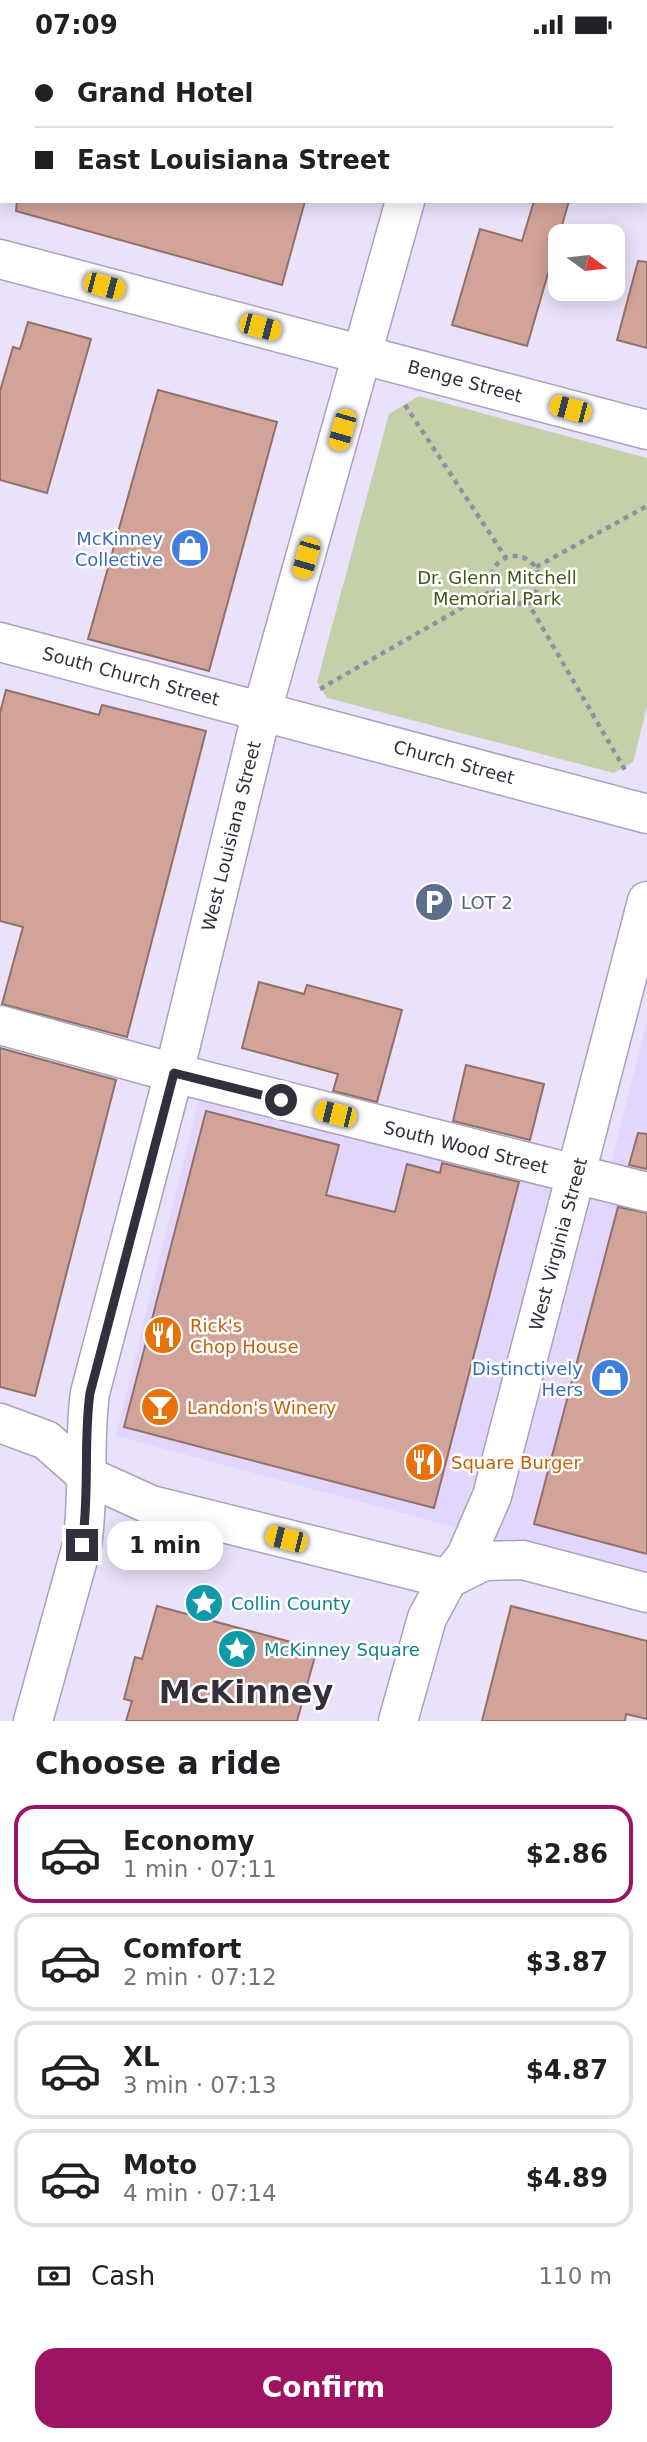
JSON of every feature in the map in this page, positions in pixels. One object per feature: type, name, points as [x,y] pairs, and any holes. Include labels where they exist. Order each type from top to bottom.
[{"type":"street","name":"West Louisiana Street","points":[[33,1721],[82,1545],[87,1476],[85,1438],[90,1393],[174,1073],[262,711],[404,203]]},
{"type":"street","name":"Benge Street","points":[[0,259],[647,430]]},
{"type":"street","name":"South Church Street","points":[[0,642],[262,711]]},
{"type":"street","name":"Church Street","points":[[262,711],[647,814]]},
{"type":"street","name":"West Virginia Street","points":[[398,1721],[420,1639],[448,1579],[466,1556],[492,1496],[647,901]]},
{"type":"street","name":"South Wood Street","points":[[0,1025],[174,1073],[647,1192]]},
{"type":"street","points":[[0,1423],[46,1440],[87,1476],[151,1505],[448,1579],[485,1561],[523,1560],[647,1593]]},
{"type":"path","points":[[401,398],[506,558]]},
{"type":"path","points":[[536,567],[647,506]]},
{"type":"path","points":[[519,556],[536,567],[537,590],[527,601],[511,604],[503,602],[493,590],[491,575],[499,561],[519,556]]},
{"type":"path","points":[[319,690],[493,590]]},
{"type":"path","points":[[527,601],[627,775]]},
{"type":"shaded area","points":[[647,1022],[647,1579],[116,1436],[201,1089],[603,1195]]},
{"type":"green space","name":"Dr. Glenn Mitchell Memorial Park","points":[[419,396],[647,458],[647,706],[633,762],[614,773],[327,698],[317,682],[389,414]]},
{"type":"building","points":[[17,203],[304,203],[282,285],[16,211]]},
{"type":"building","points":[[533,203],[568,203],[562,224],[548,224],[548,273],[527,346],[452,325],[480,229],[522,241]]},
{"type":"building","points":[[638,261],[647,262],[647,348],[617,340]]},
{"type":"building","points":[[28,322],[91,339],[47,493],[0,480],[0,391],[13,347],[20,349]]},
{"type":"building","points":[[158,390],[277,422],[209,671],[88,639]]},
{"type":"building","points":[[6,690],[99,715],[102,705],[206,731],[127,1037],[2,1004],[23,927],[0,921],[0,713]]},
{"type":"building","points":[[259,982],[304,994],[307,985],[402,1010],[377,1102],[333,1091],[338,1074],[242,1048]]},
{"type":"building","points":[[0,1048],[116,1080],[35,1396],[0,1387]]},
{"type":"building","points":[[466,1065],[544,1084],[530,1140],[453,1121]]},
{"type":"building","points":[[206,1111],[339,1145],[326,1195],[395,1212],[407,1164],[440,1173],[442,1163],[519,1182],[434,1508],[124,1427]]},
{"type":"building","points":[[638,1133],[647,1134],[647,1169],[629,1165]]},
{"type":"building","points":[[618,1207],[647,1213],[647,1554],[534,1524]]},
{"type":"building","points":[[157,1606],[317,1649],[297,1721],[126,1721],[132,1701],[124,1699],[135,1657],[142,1659]]},
{"type":"building","points":[[511,1606],[647,1641],[647,1719],[626,1714],[625,1721],[482,1721]]},
{"type":"place","name":"McKinney Collective","points":[[190,548]]},
{"type":"place","name":"LOT 2","points":[[434,902]]},
{"type":"place","name":"Rick's Chop House","points":[[163,1335]]},
{"type":"place","name":"Distinctively Hers","points":[[610,1378]]},
{"type":"place","name":"Landon's Winery","points":[[160,1407]]},
{"type":"place","name":"Square Burger","points":[[424,1462]]},
{"type":"place","name":"Collin County","points":[[204,1603]]},
{"type":"place","name":"McKinney Square","points":[[237,1649]]},
{"type":"district","name":"McKinney","points":[[246,1692]]},
{"type":"route","points":[[82,1545],[86,1522],[86,1416],[90,1393],[174,1073],[281,1100]]}]
